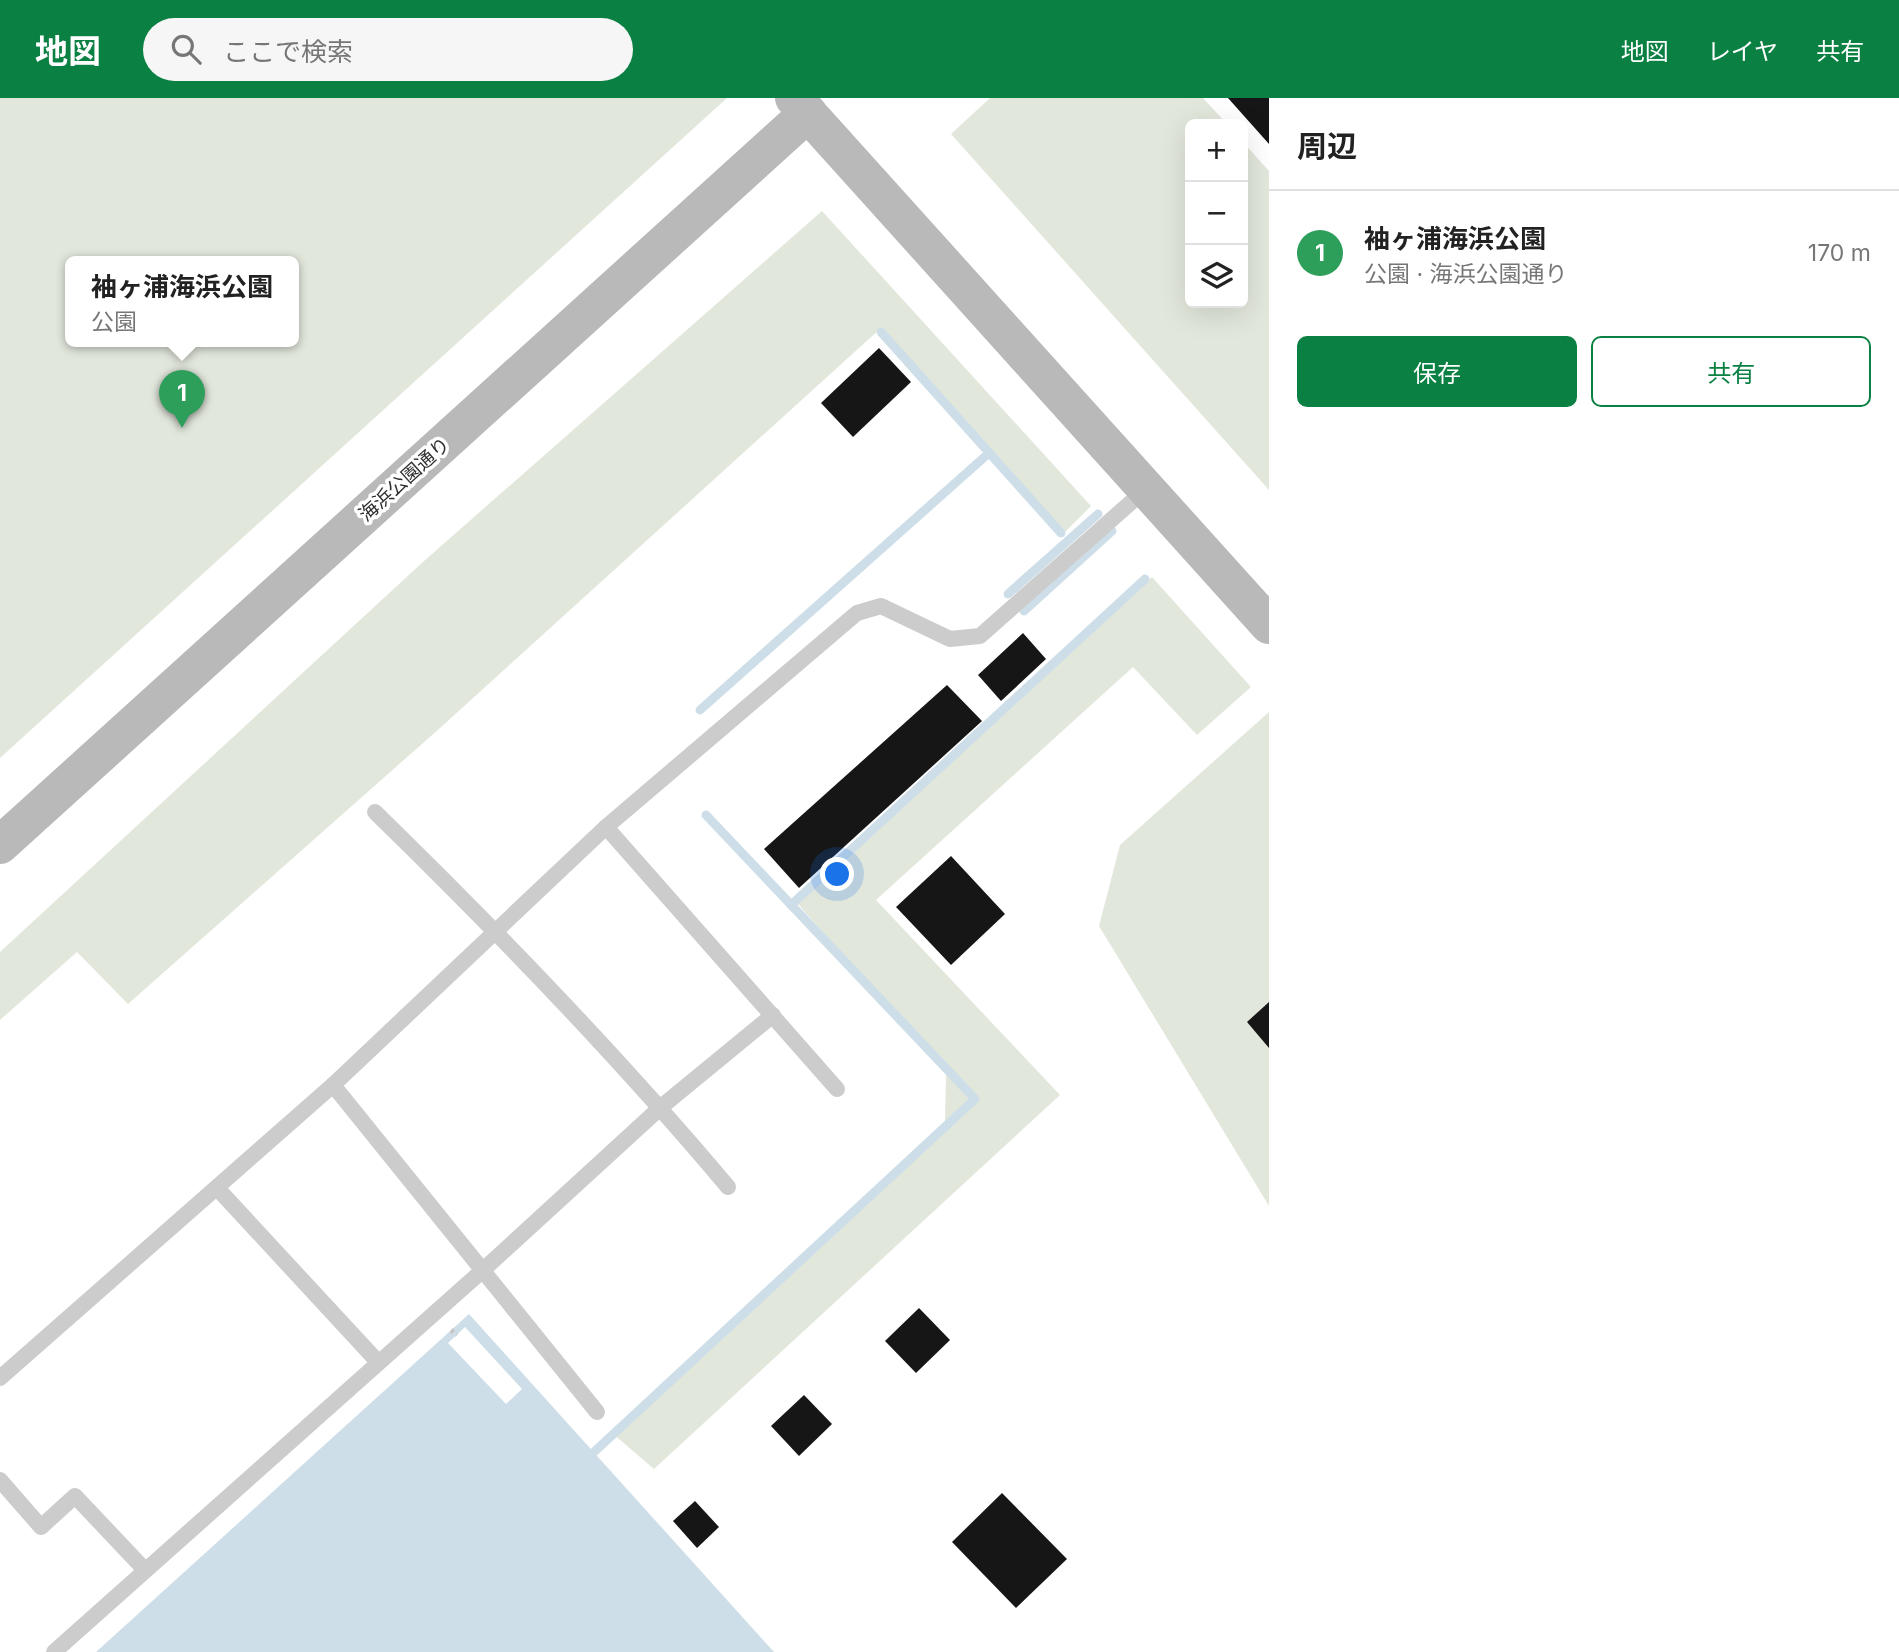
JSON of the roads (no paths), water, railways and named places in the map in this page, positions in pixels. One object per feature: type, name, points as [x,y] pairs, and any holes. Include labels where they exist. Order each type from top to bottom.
[{"type":"street","points":[[801,106],[1269,625]]},
{"type":"street","name":"海浜公園通り","points":[[0,845],[801,106]]},
{"type":"lane","points":[[0,1378],[333,1085],[606,827],[857,613],[881,606],[950,639],[980,636],[1147,488]]},
{"type":"lane","points":[[375,812],[497,931],[661,1107],[728,1187]]},
{"type":"lane","points":[[606,827],[837,1090]]},
{"type":"lane","points":[[54,1652],[483,1270],[661,1107],[773,1015]]},
{"type":"lane","points":[[333,1085],[597,1412]]},
{"type":"lane","points":[[217,1188],[378,1362]]},
{"type":"lane","points":[[0,1480],[41,1527],[75,1496],[145,1570]]},
{"type":"waterway","points":[[881,332],[1061,533]]},
{"type":"waterway","points":[[700,710],[989,453]]},
{"type":"waterway","points":[[1008,594],[1098,514]]},
{"type":"waterway","points":[[1024,611],[1112,531]]},
{"type":"waterway","points":[[791,905],[1145,579]]},
{"type":"waterway","points":[[594,1452],[975,1099],[706,815]]},
{"type":"place","name":"袖ヶ浦海浜公園","points":[[182,428]]}]
